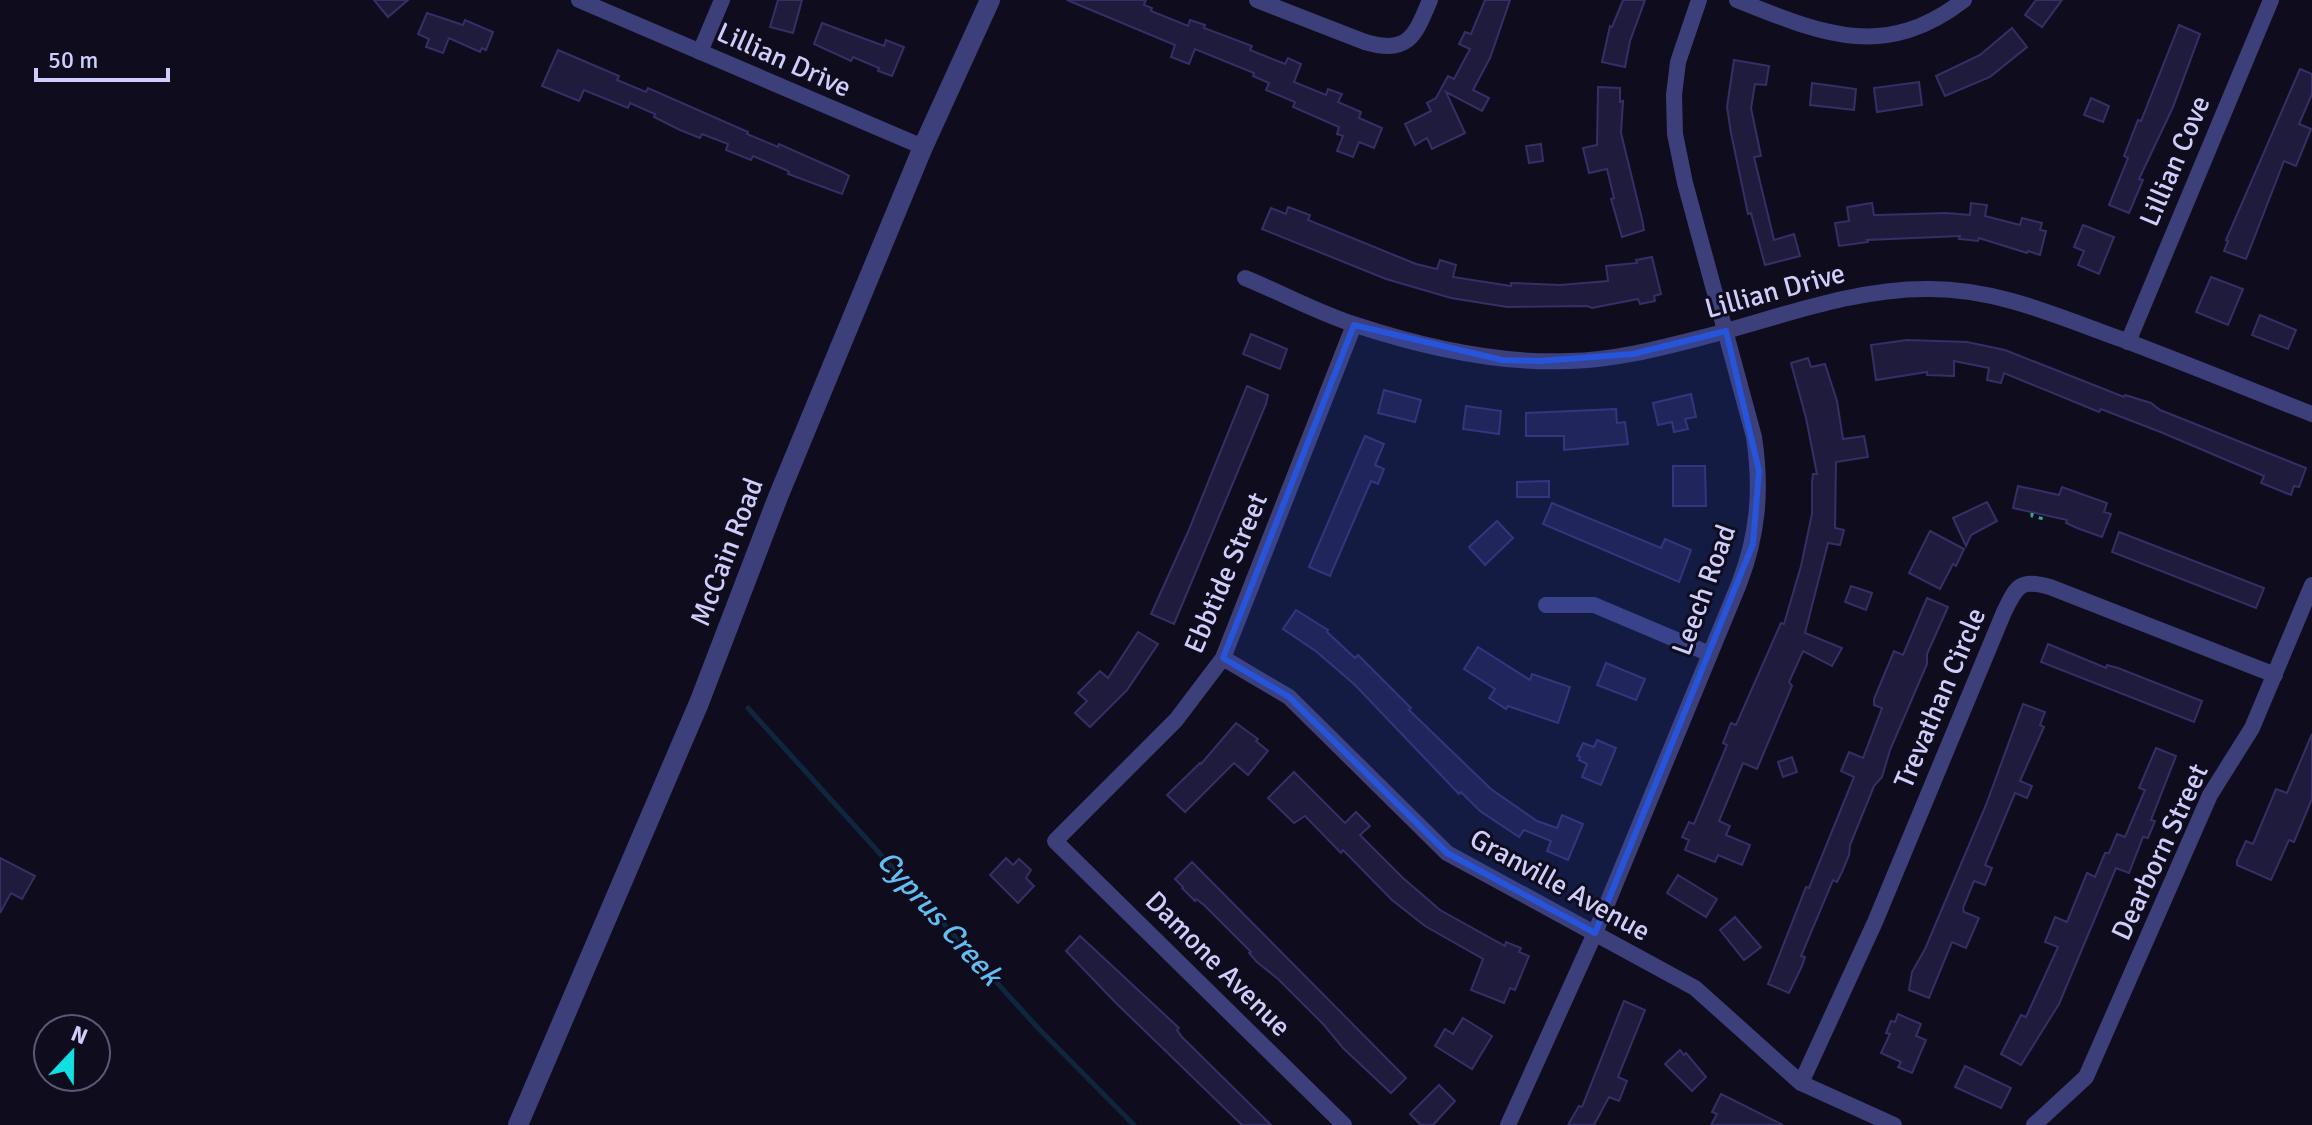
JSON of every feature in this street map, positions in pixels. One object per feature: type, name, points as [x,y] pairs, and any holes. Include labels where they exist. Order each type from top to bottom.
[{"type":"street","name":"Lillian Drive","points":[[579,0],[923,147]]},
{"type":"street","points":[[700,52],[722,0]]},
{"type":"street","name":"McCain Road","points":[[518,1125],[699,703],[778,497],[923,147],[990,0]]},
{"type":"street","points":[[1257,0],[1365,42],[1401,46],[1413,36],[1430,0]]},
{"type":"street","name":"Leech Road","points":[[1508,1125],[1595,933],[1753,544],[1759,499],[1754,437],[1685,183],[1673,117],[1678,62],[1699,0]]},
{"type":"street","points":[[1737,0],[1815,30],[1872,36],[1900,32],[1928,22],[1964,0]]},
{"type":"street","name":"Lillian Cove","points":[[2128,342],[2271,0]]},
{"type":"street","name":"Lillian Drive","points":[[1245,278],[1354,325],[1502,360],[1540,361],[1622,356],[1866,294],[1929,288],[1976,292],[2016,300],[2312,414]]},
{"type":"street","name":"Ebbtide Street","points":[[1055,841],[1176,720],[1223,658],[1354,325]]},
{"type":"street","name":"Trevathan Circle","points":[[1801,1083],[1875,922],[2004,612],[2014,591],[2022,584],[2031,582],[2050,587],[2275,675]]},
{"type":"street","name":"Dearborn Street","points":[[2034,1125],[2086,1077],[2210,795],[2252,728],[2312,585]]},
{"type":"street","points":[[1546,605],[1594,605],[1710,654]]},
{"type":"street","name":"Granville Avenue","points":[[1223,658],[1289,697],[1447,853],[1695,988],[1801,1083],[1894,1125]]},
{"type":"street","name":"Damone Avenue","points":[[1055,841],[1344,1125]]},
{"type":"path","points":[[2032,513],[2032,516],[2044,519]]},
{"type":"highlighted area","points":[[1354,325],[1502,360],[1540,361],[1633,354],[1726,331],[1759,471],[1753,544],[1595,933],[1447,853],[1289,697],[1223,658]]},
{"type":"building","points":[[374,0],[408,0],[388,17]]},
{"type":"building","points":[[778,0],[802,0],[793,33],[770,27]]},
{"type":"building","points":[[1067,0],[1146,0],[1144,5],[1152,8],[1151,11],[1188,26],[1190,20],[1205,25],[1204,28],[1252,46],[1250,50],[1285,64],[1288,58],[1301,64],[1294,82],[1326,95],[1328,89],[1342,94],[1338,102],[1361,112],[1359,118],[1382,128],[1374,148],[1359,142],[1353,157],[1337,151],[1343,136],[1337,134],[1339,127],[1293,107],[1295,102],[1266,90],[1269,83],[1253,76],[1254,73],[1195,49],[1189,64],[1171,57],[1175,45]]},
{"type":"building","points":[[1485,0],[1510,0],[1490,58],[1473,90],[1489,98],[1482,111],[1446,92],[1465,133],[1432,149],[1427,138],[1415,145],[1405,124],[1431,111],[1427,103],[1436,98],[1448,76],[1454,79],[1470,49],[1459,44],[1465,32],[1471,34]]},
{"type":"building","points":[[1623,0],[1645,0],[1630,41],[1625,67],[1602,62],[1610,26]]},
{"type":"building","points":[[2036,0],[2062,0],[2042,27],[2025,15]]},
{"type":"building","points":[[427,13],[463,25],[465,20],[493,32],[486,50],[482,48],[480,52],[449,38],[443,53],[426,47],[429,39],[418,34]]},
{"type":"building","points":[[822,23],[884,46],[886,40],[904,47],[892,76],[853,57],[851,61],[814,44]]},
{"type":"building","points":[[2179,25],[2200,34],[2173,107],[2139,179],[2143,180],[2129,213],[2109,205],[2128,158],[2124,156],[2138,120],[2141,121]]},
{"type":"building","points":[[2012,28],[2027,47],[1990,77],[1945,96],[1936,76],[1980,55]]},
{"type":"building","points":[[558,50],[619,76],[617,80],[646,92],[648,88],[747,134],[778,147],[779,144],[842,172],[849,176],[842,194],[788,174],[786,170],[753,156],[751,160],[726,150],[728,144],[680,130],[630,103],[628,108],[584,90],[579,101],[542,86]]},
{"type":"building","points":[[1734,60],[1769,66],[1766,85],[1755,84],[1751,108],[1761,156],[1754,157],[1774,240],[1794,234],[1800,256],[1765,265],[1751,213],[1748,214],[1727,107]]},
{"type":"building","points":[[2300,69],[2312,74],[2312,94],[2299,124],[2311,129],[2296,166],[2284,161],[2246,259],[2224,251],[2226,240]]},
{"type":"building","points":[[1919,82],[1922,105],[1877,112],[1874,88]]},
{"type":"building","points":[[1812,83],[1856,89],[1854,110],[1810,105]]},
{"type":"building","points":[[1598,87],[1620,88],[1620,102],[1623,101],[1621,133],[1644,230],[1622,237],[1611,199],[1614,198],[1607,169],[1589,173],[1583,148],[1597,145]]},
{"type":"building","points":[[2091,98],[2109,106],[2103,122],[2084,115]]},
{"type":"building","points":[[1541,144],[1543,161],[1529,163],[1526,146]]},
{"type":"building","points":[[1872,203],[1874,215],[1970,215],[1971,203],[1987,205],[1985,216],[2020,225],[2022,218],[2042,223],[2040,230],[2046,231],[2040,255],[1979,238],[1978,241],[1959,239],[1960,236],[1867,240],[1839,246],[1835,223],[1849,221],[1847,207]]},
{"type":"building","points":[[1288,207],[1310,215],[1308,220],[1416,264],[1437,269],[1440,260],[1456,265],[1453,277],[1511,286],[1511,283],[1560,285],[1608,281],[1606,266],[1637,263],[1636,260],[1652,257],[1661,294],[1654,296],[1655,301],[1640,304],[1638,299],[1592,308],[1507,307],[1451,298],[1386,279],[1262,229],[1271,208],[1286,214]]},
{"type":"building","points":[[2083,225],[2114,237],[2099,274],[2078,265],[2084,251],[2074,247]]},
{"type":"building","points":[[2211,277],[2243,289],[2228,325],[2196,312]]},
{"type":"building","points":[[2260,315],[2296,330],[2288,349],[2252,335]]},
{"type":"building","points":[[1251,334],[1287,349],[1280,369],[1243,354]]},
{"type":"building","points":[[1907,340],[1967,342],[2005,350],[2124,397],[2151,403],[2160,410],[2306,468],[2299,487],[2294,486],[2291,495],[2261,483],[2264,476],[2101,409],[2099,412],[2004,373],[2001,383],[1987,380],[1989,368],[1954,361],[1954,376],[1927,375],[1927,372],[1876,380],[1871,345]]},
{"type":"building","points":[[1808,358],[1811,367],[1825,364],[1837,401],[1843,439],[1864,436],[1868,457],[1836,462],[1835,528],[1844,530],[1840,545],[1828,543],[1805,633],[1842,648],[1832,666],[1803,651],[1789,682],[1792,686],[1757,769],[1743,763],[1719,821],[1730,826],[1726,835],[1750,845],[1742,865],[1718,855],[1715,862],[1685,850],[1689,840],[1682,837],[1689,822],[1694,824],[1727,745],[1723,743],[1731,723],[1736,725],[1781,623],[1784,624],[1801,566],[1812,514],[1813,474],[1817,474],[1791,363]]},
{"type":"building","points":[[1247,386],[1268,395],[1266,404],[1174,624],[1151,614]]},
{"type":"building","points":[[1384,390],[1421,400],[1415,422],[1378,413]]},
{"type":"building","points":[[1691,394],[1696,417],[1685,419],[1688,429],[1674,432],[1672,422],[1658,425],[1653,403]]},
{"type":"building","points":[[1466,406],[1501,411],[1499,434],[1463,429]]},
{"type":"building","points":[[1616,409],[1617,423],[1625,422],[1628,444],[1564,450],[1564,436],[1526,436],[1526,413]]},
{"type":"building","points":[[1365,436],[1384,444],[1375,465],[1384,469],[1378,484],[1371,481],[1330,576],[1309,567]]},
{"type":"building","points":[[1673,466],[1705,466],[1706,506],[1673,506]]},
{"type":"building","points":[[1549,481],[1549,497],[1517,497],[1517,482]]},
{"type":"building","points":[[2018,486],[2059,495],[2062,487],[2107,503],[2104,512],[2111,514],[2102,537],[2066,523],[2067,520],[2013,508]]},
{"type":"building","points":[[1987,502],[1997,521],[1971,535],[1966,546],[1953,518]]},
{"type":"building","points":[[1552,503],[1661,548],[1665,539],[1691,550],[1679,582],[1543,524]]},
{"type":"building","points":[[1497,521],[1513,538],[1485,565],[1469,547]]},
{"type":"building","points":[[1930,531],[1964,549],[1940,589],[1909,573]]},
{"type":"building","points":[[2119,532],[2264,588],[2256,608],[2112,552]]},
{"type":"building","points":[[1851,586],[1872,593],[1866,610],[1845,602]]},
{"type":"building","points":[[1927,598],[1948,607],[1927,654],[1927,664],[1890,750],[1882,777],[1874,786],[1842,872],[1837,882],[1833,880],[1789,993],[1768,984],[1854,777],[1841,771],[1849,752],[1863,758],[1882,708],[1874,705],[1874,699],[1894,651],[1903,655]]},
{"type":"building","points":[[1296,610],[1328,630],[1355,658],[1358,655],[1411,708],[1409,710],[1491,789],[1537,821],[1557,828],[1562,815],[1583,824],[1568,860],[1547,851],[1551,841],[1524,830],[1519,837],[1480,811],[1461,792],[1459,794],[1355,685],[1317,652],[1283,629]]},
{"type":"building","points":[[1138,632],[1158,644],[1127,690],[1090,727],[1075,713],[1087,701],[1078,693],[1100,671],[1108,678]]},
{"type":"building","points":[[2048,644],[2202,701],[2194,722],[2041,662]]},
{"type":"building","points":[[1478,647],[1530,680],[1532,674],[1570,687],[1558,723],[1508,706],[1506,709],[1489,698],[1495,689],[1464,669]]},
{"type":"building","points":[[1606,663],[1645,679],[1636,700],[1597,685]]},
{"type":"building","points":[[2023,704],[2045,712],[2040,725],[2044,727],[2020,781],[2032,786],[2027,798],[2015,793],[1985,865],[1992,868],[1985,885],[1974,881],[1963,908],[1964,912],[1979,918],[1966,948],[1952,942],[1929,998],[1909,990],[1912,972],[1925,949],[1986,805]]},
{"type":"building","points":[[1236,723],[1258,739],[1256,741],[1268,751],[1248,775],[1234,763],[1185,812],[1167,795],[1201,764]]},
{"type":"building","points":[[2312,734],[2312,799],[2294,842],[2289,840],[2271,880],[2237,865],[2237,861],[2246,841],[2253,844],[2276,789],[2287,793]]},
{"type":"building","points":[[1597,740],[1616,748],[1601,785],[1582,777],[1587,764],[1577,756],[1583,743],[1594,747]]},
{"type":"building","points":[[2156,748],[2176,756],[2151,820],[2155,821],[2148,838],[2143,837],[2129,873],[2116,868],[2059,1004],[2021,1065],[2001,1054],[2021,1015],[2026,1017],[2058,947],[2045,942],[2055,917],[2067,922],[2087,873],[2095,877],[2117,834],[2125,837],[2145,790],[2139,788]]},
{"type":"building","points":[[1792,757],[1797,772],[1783,777],[1778,762]]},
{"type":"building","points":[[1294,772],[1345,823],[1356,812],[1370,826],[1360,835],[1440,910],[1505,946],[1506,942],[1521,948],[1519,952],[1529,956],[1515,990],[1510,988],[1504,1003],[1471,990],[1483,959],[1425,926],[1392,900],[1305,816],[1294,823],[1268,798]]},
{"type":"building","points":[[0,858],[35,876],[22,899],[11,893],[0,913]]},
{"type":"building","points":[[1006,858],[1013,865],[1019,859],[1031,870],[1026,878],[1034,886],[1018,903],[990,875]]},
{"type":"building","points":[[1192,862],[1406,1078],[1391,1093],[1343,1048],[1278,979],[1257,962],[1251,952],[1204,905],[1182,888],[1175,879]]},
{"type":"building","points":[[1678,875],[1717,899],[1706,917],[1667,893]]},
{"type":"building","points":[[1735,917],[1761,947],[1744,960],[1720,930]]},
{"type":"building","points":[[1080,936],[1179,1028],[1177,1030],[1182,1037],[1271,1125],[1242,1125],[1116,1003],[1066,951]]},
{"type":"building","points":[[1624,1001],[1645,1010],[1618,1077],[1627,1081],[1619,1101],[1609,1097],[1594,1125],[1568,1125],[1579,1106],[1582,1107]]},
{"type":"building","points":[[1898,1014],[1921,1024],[1916,1036],[1926,1040],[1912,1073],[1898,1067],[1901,1062],[1881,1053],[1890,1034],[1886,1033],[1891,1021],[1895,1022]]},
{"type":"building","points":[[1463,1018],[1492,1036],[1472,1069],[1435,1046],[1445,1029],[1453,1034]]},
{"type":"building","points":[[1680,1050],[1706,1077],[1692,1091],[1665,1064]]},
{"type":"building","points":[[1965,1066],[2011,1088],[2001,1108],[1955,1087]]},
{"type":"building","points":[[1439,1085],[1455,1101],[1433,1125],[1421,1125],[1410,1114]]},
{"type":"building","points":[[1721,1094],[1783,1125],[1711,1125],[1717,1114],[1712,1112]]},
{"type":"waterway","name":"Cyprus Creek","points":[[748,708],[1038,1028],[1134,1125]]}]
